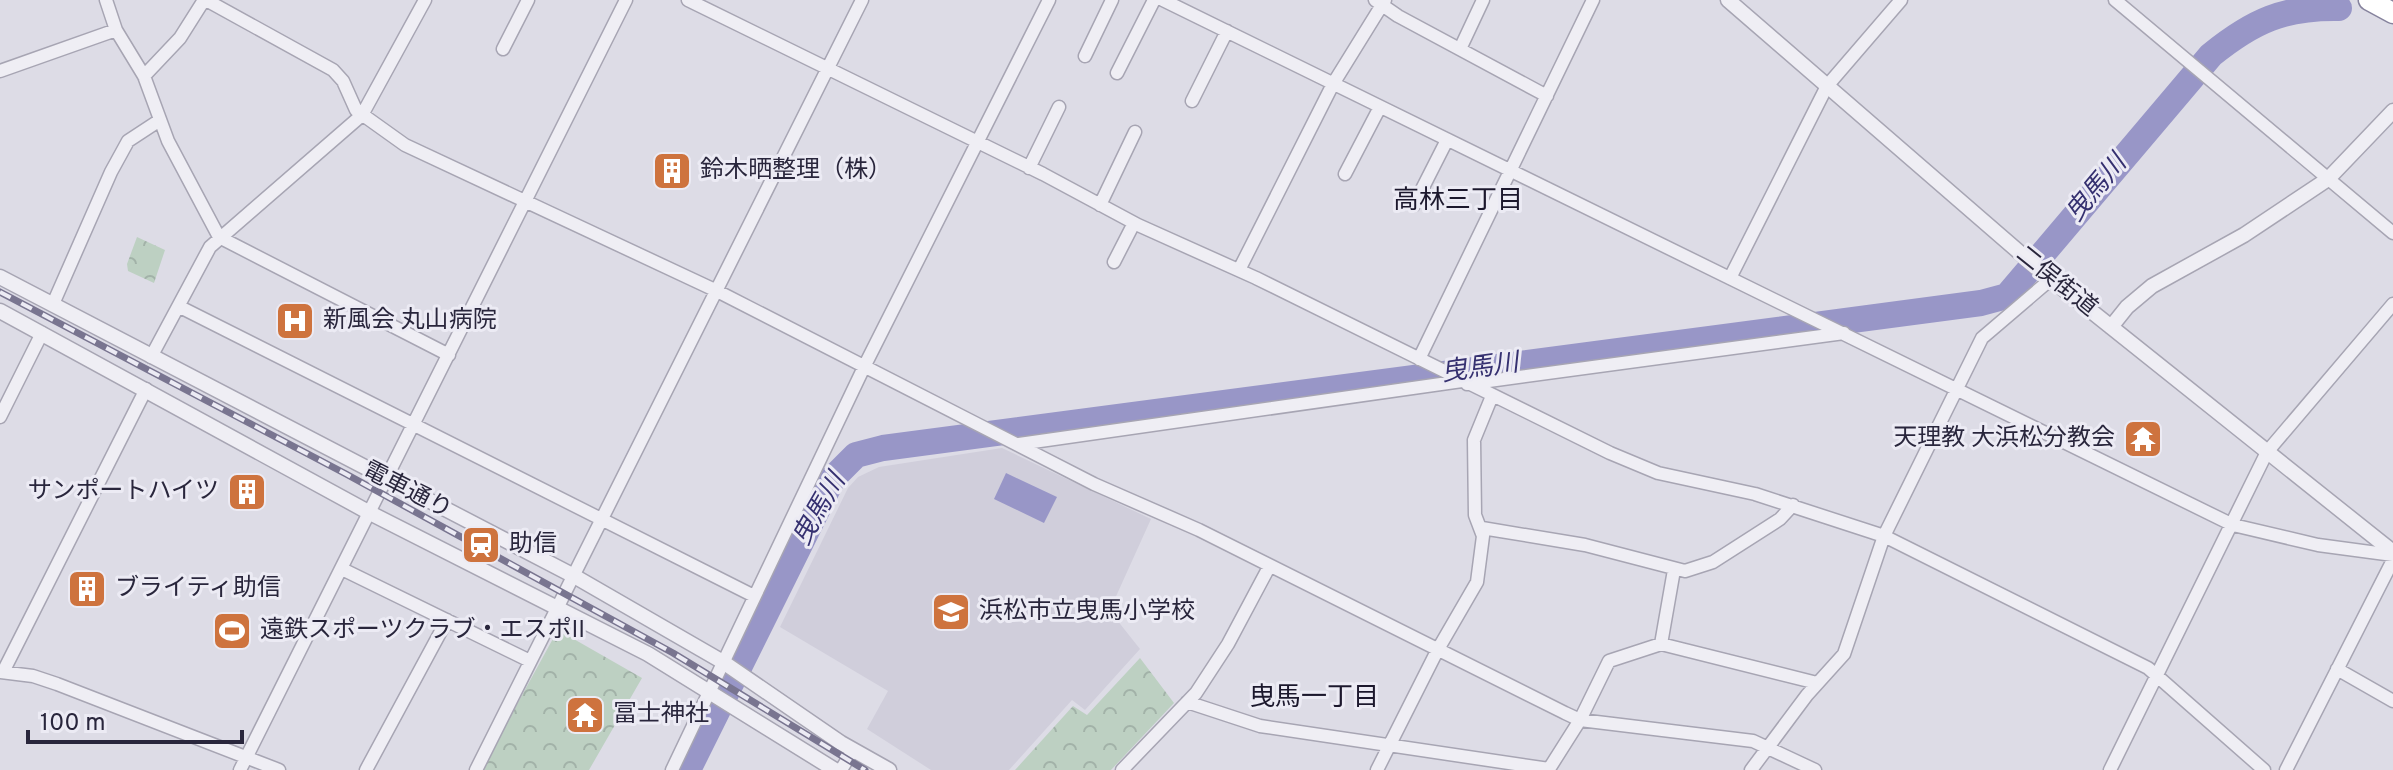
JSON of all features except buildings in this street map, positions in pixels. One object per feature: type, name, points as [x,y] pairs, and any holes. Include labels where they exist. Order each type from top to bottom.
[{"type":"highway","points":[[2369,0],[2393,13]]},
{"type":"street","points":[[106,0],[116,30],[144,76],[160,120],[219,237],[449,355]]},
{"type":"street","points":[[144,76],[180,38],[205,0],[333,70],[362,115],[405,145],[717,291],[1094,484],[1199,530],[1580,720],[1766,745],[1815,770]]},
{"type":"street","points":[[151,357],[219,237],[362,115],[425,0]]},
{"type":"street","points":[[503,49],[528,0]]},
{"type":"street","points":[[240,770],[626,0]]},
{"type":"street","points":[[688,0],[1134,223],[1239,270],[1492,396],[1658,473],[1793,505],[1884,536],[2148,668],[2264,770]]},
{"type":"street","points":[[476,770],[862,0]]},
{"type":"street","points":[[672,770],[713,693],[754,596],[865,365],[1049,0]]},
{"type":"street","points":[[1085,56],[1112,0]]},
{"type":"street","points":[[1117,73],[1154,0]]},
{"type":"street","points":[[1164,0],[2233,525],[2318,545],[2393,556],[2286,770]]},
{"type":"street","points":[[1460,49],[1483,0]]},
{"type":"street","points":[[1419,359],[1593,0]]},
{"type":"street","name":"二俣街道","points":[[1728,0],[2046,275],[2393,556]]},
{"type":"street","points":[[1730,278],[1827,86],[1901,0]]},
{"type":"street","points":[[2115,0],[2393,233]]},
{"type":"street","points":[[1239,270],[1333,84],[1381,2],[1547,96]]},
{"type":"street","points":[[0,71],[116,30]]},
{"type":"street","points":[[1192,101],[1227,31]]},
{"type":"street","points":[[1029,168],[1059,107]]},
{"type":"street","points":[[1345,174],[1380,107]]},
{"type":"street","points":[[2111,327],[2127,307],[2152,286],[2244,235],[2328,179],[2393,111]]},
{"type":"street","points":[[53,304],[128,141],[160,120]]},
{"type":"street","points":[[1100,205],[1135,132]]},
{"type":"street","points":[[1414,205],[1447,140]]},
{"type":"street","points":[[1114,262],[1134,223]]},
{"type":"street","points":[[1751,770],[1766,745],[1844,654],[1884,536],[1985,332],[2046,275]]},
{"type":"street","name":"電車通り","points":[[0,277],[574,576],[726,664],[853,750],[889,770]]},
{"type":"street","points":[[2110,770],[2267,452],[2393,304]]},
{"type":"street","points":[[180,307],[754,596]]},
{"type":"street","name":"電車通り","points":[[0,311],[370,513],[648,654],[838,770]]},
{"type":"street","points":[[1016,443],[1842,332]]},
{"type":"street","points":[[0,417],[42,333]]},
{"type":"street","points":[[146,389],[2,672],[33,676],[279,770]]},
{"type":"street","points":[[1377,770],[1437,651],[1477,582],[1482,528],[1475,515],[1474,440],[1492,396]]},
{"type":"street","points":[[1482,528],[1585,545],[1674,570],[1695,569],[1713,562],[1780,519],[1793,505]]},
{"type":"street","points":[[1122,770],[1187,702],[1228,644],[1269,567]]},
{"type":"street","points":[[342,569],[530,661]]},
{"type":"street","points":[[1661,644],[1674,570]]},
{"type":"street","points":[[366,770],[447,620]]},
{"type":"street","points":[[1187,702],[1260,726],[1500,767],[1549,769],[1580,720],[1611,658],[1661,644],[1817,683]]},
{"type":"street","points":[[2337,669],[2393,701]]},
{"type":"street","points":[[838,770],[853,750]]},
{"type":"shaded area","name":"浜松市立曳馬小学校","points":[[1002,448],[1151,519],[1113,603],[1117,620],[1140,649],[1085,710],[1072,700],[1009,770],[931,770],[867,729],[888,691],[780,627],[848,488],[858,477],[879,467]]},
{"type":"green space","points":[[137,237],[165,250],[154,283],[128,271],[127,264]]},
{"type":"green space","points":[[565,634],[642,678],[589,770],[481,770],[555,635]]},
{"type":"green space","points":[[1140,658],[1174,703],[1111,770],[1015,770],[1073,706],[1087,715]]},
{"type":"water","points":[[1006,473],[1057,497],[1044,523],[994,499]]},
{"type":"waterway","name":"曳馬川","points":[[688,770],[833,478],[856,455],[883,448],[1981,303],[2007,296],[2211,55],[2241,33],[2270,18],[2302,10],[2339,8]]},
{"type":"railway","points":[[0,292],[346,474],[673,653],[865,770]]},
{"type":"place","name":"鈴木晒整理（株）","points":[[672,171]]},
{"type":"place","name":"新風会 丸山病院","points":[[295,321]]},
{"type":"place","name":"天理教 大浜松分教会","points":[[2143,439]]},
{"type":"place","name":"サンポートハイツ","points":[[247,492]]},
{"type":"place","name":"助信","points":[[481,545]]},
{"type":"place","name":"ブライティ助信","points":[[87,589]]},
{"type":"place","name":"浜松市立曳馬小学校","points":[[951,612]]},
{"type":"place","name":"遠鉄スポーツクラブ・エスポII","points":[[232,631]]},
{"type":"place","name":"冨士神社","points":[[585,715]]},
{"type":"district","name":"高林三丁目","points":[[1458,201]]},
{"type":"district","name":"曳馬一丁目","points":[[1314,698]]}]
